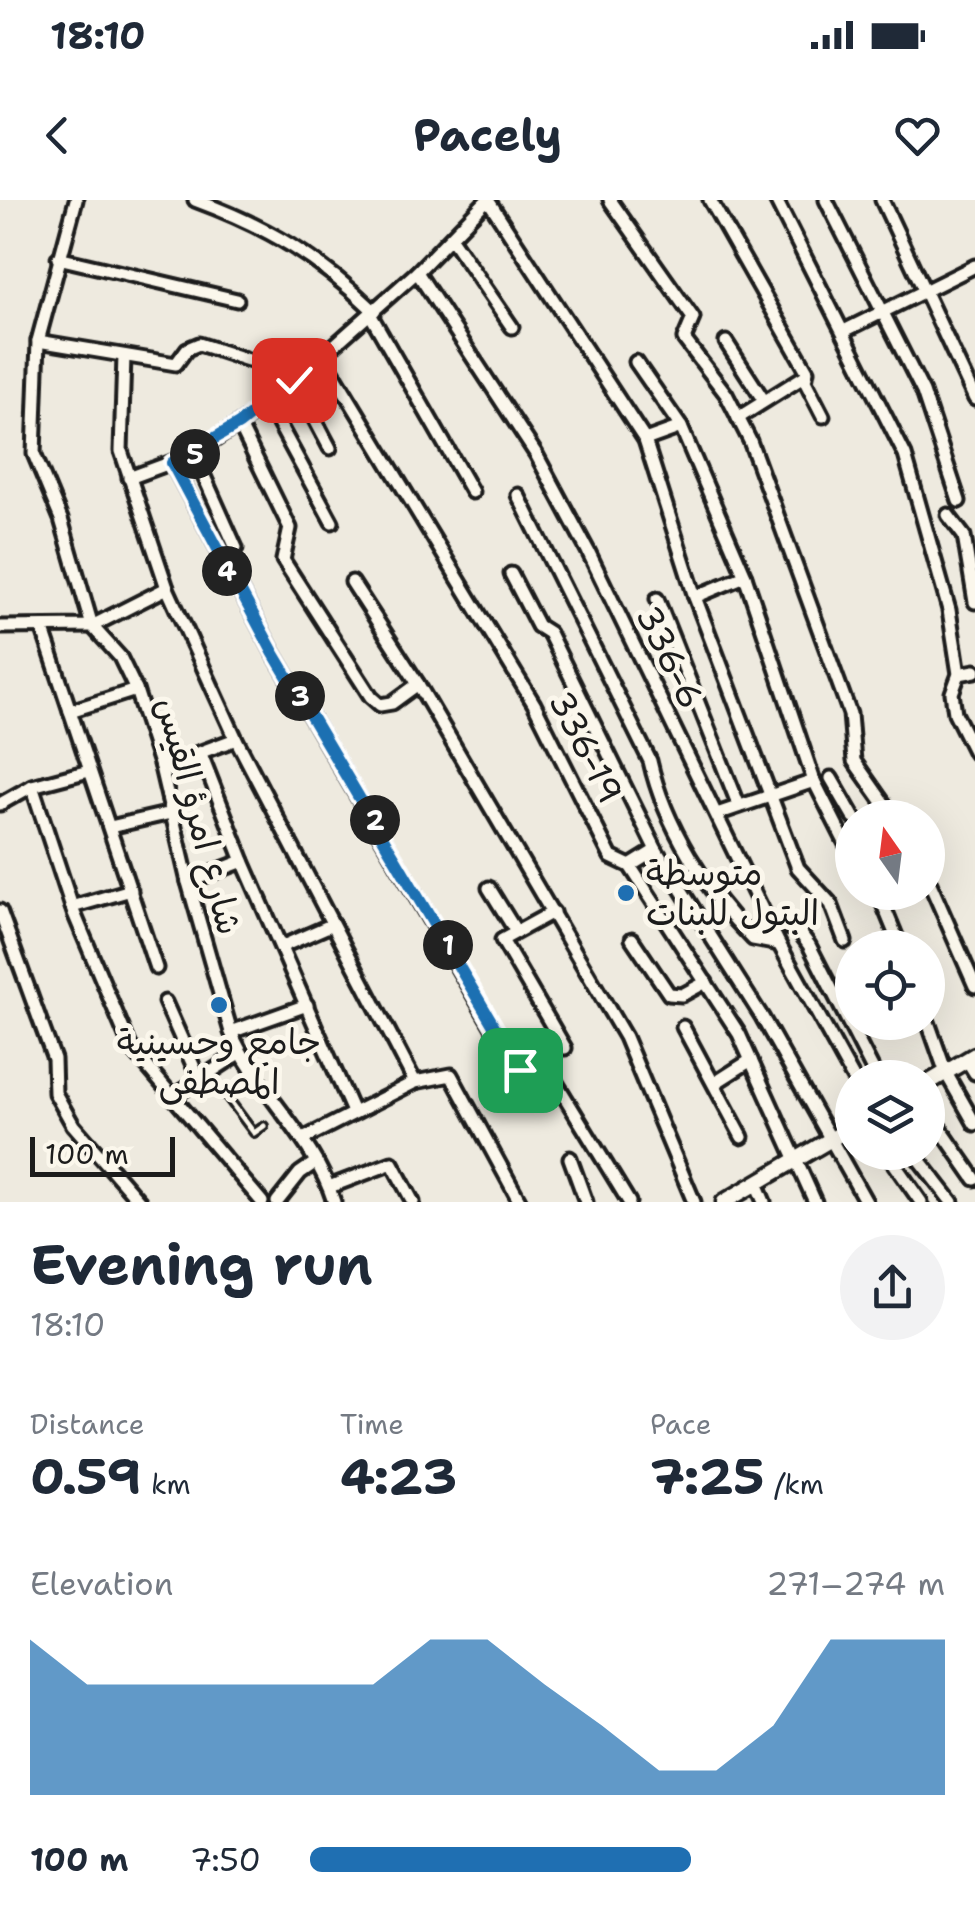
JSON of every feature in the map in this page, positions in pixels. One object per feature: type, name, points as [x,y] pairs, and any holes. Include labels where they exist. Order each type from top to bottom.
[{"type":"street","name":"شارع امرؤ القيس","points":[[76,200],[38,341],[34,454],[61,519],[92,626],[120,657],[136,690],[161,767],[188,882],[231,1032],[240,1054],[316,1162],[334,1202]]},
{"type":"street","points":[[195,200],[253,221],[327,266],[372,312],[472,492]]},
{"type":"street","points":[[129,478],[194,454],[268,404],[418,272],[488,200],[644,440],[695,598],[798,868],[831,904],[840,930]]},
{"type":"street","points":[[610,200],[693,318],[684,339],[738,418],[799,570],[850,714],[854,760],[882,800]]},
{"type":"street","points":[[710,200],[807,371],[805,376],[823,416]]},
{"type":"street","points":[[776,200],[846,330],[905,455],[949,610],[959,674],[952,693],[955,713],[975,753]]},
{"type":"street","points":[[826,200],[938,429],[959,501]]},
{"type":"street","points":[[882,200],[975,400]]},
{"type":"street","points":[[451,238],[512,327]]},
{"type":"street","points":[[58,258],[237,300]]},
{"type":"street","points":[[846,330],[975,266]]},
{"type":"street","name":"336-6","points":[[418,272],[536,454],[779,944],[843,1060]]},
{"type":"street","points":[[38,341],[176,364],[187,349],[199,344],[248,360]]},
{"type":"street","points":[[726,342],[764,400]]},
{"type":"street","points":[[124,356],[121,451],[167,588],[236,739],[415,1082]]},
{"type":"street","name":"336-19","points":[[322,356],[534,704],[611,857],[630,866],[706,982],[751,1060],[816,1202]]},
{"type":"street","points":[[636,362],[680,427],[745,576],[814,781],[835,822]]},
{"type":"street","points":[[738,418],[805,376]]},
{"type":"street","points":[[294,380],[330,448]]},
{"type":"street","points":[[268,404],[332,522]]},
{"type":"street","points":[[239,424],[290,528],[283,560],[371,697],[380,705],[392,704],[418,684]]},
{"type":"street","points":[[644,440],[680,427]]},
{"type":"street","points":[[194,454],[236,548]]},
{"type":"street","points":[[172,463],[273,652],[517,1069],[549,1071],[628,1202]]},
{"type":"street","points":[[518,494],[642,744],[657,791],[698,866],[752,939],[779,944]]},
{"type":"street","points":[[948,515],[964,536],[975,602]]},
{"type":"street","points":[[511,574],[538,626],[549,633],[656,850],[762,1017],[866,1202]]},
{"type":"street","points":[[695,598],[745,576]]},
{"type":"street","points":[[352,582],[418,684],[626,1037],[694,1202]]},
{"type":"street","points":[[0,627],[92,626],[167,588]]},
{"type":"street","points":[[657,599],[739,806]]},
{"type":"street","points":[[42,627],[156,968]]},
{"type":"street","points":[[959,674],[975,671]]},
{"type":"street","points":[[70,711],[136,690]]},
{"type":"street","points":[[161,767],[236,739]]},
{"type":"street","points":[[202,754],[243,861],[353,1112]]},
{"type":"street","points":[[0,804],[32,786],[89,771]]},
{"type":"street","points":[[830,778],[843,800]]},
{"type":"street","points":[[717,814],[814,781]]},
{"type":"street","points":[[32,786],[72,907],[130,1046],[262,1202]]},
{"type":"street","points":[[110,827],[171,813]]},
{"type":"street","points":[[630,866],[656,850]]},
{"type":"street","points":[[188,882],[243,861]]},
{"type":"street","points":[[489,888],[514,930]]},
{"type":"street","points":[[72,907],[130,890]]},
{"type":"street","points":[[942,910],[975,986]]},
{"type":"street","points":[[0,911],[54,1059],[55,1093],[73,1125],[140,1202]]},
{"type":"street","points":[[553,912],[502,940],[565,1048]]},
{"type":"street","points":[[770,922],[798,930],[867,1060]]},
{"type":"street","points":[[283,946],[331,925]]},
{"type":"street","points":[[632,938],[669,994],[682,994],[706,982]]},
{"type":"street","points":[[165,1002],[205,1077]]},
{"type":"street","points":[[231,1032],[307,1005]]},
{"type":"street","points":[[683,1027],[742,1136]]},
{"type":"street","points":[[934,1040],[946,1072],[975,1124]]},
{"type":"street","points":[[174,1096],[240,1054]]},
{"type":"street","points":[[715,1083],[751,1060]]},
{"type":"street","points":[[946,1072],[972,1063]]},
{"type":"street","points":[[302,1140],[415,1082],[438,1074],[451,1075],[520,1202]]},
{"type":"street","points":[[945,1136],[975,1179]]},
{"type":"street","points":[[724,1202],[835,1137]]},
{"type":"street","points":[[570,1158],[586,1202]]},
{"type":"street","points":[[277,1202],[300,1173],[316,1162]]},
{"type":"street","points":[[329,1186],[392,1163],[412,1202]]},
{"type":"street","points":[[899,1170],[921,1202]]},
{"type":"street","points":[[927,1170],[952,1202]]},
{"type":"street","points":[[756,1183],[764,1202]]},
{"type":"lane","points":[[205,1077],[254,1133],[264,1126]]},
{"type":"place","name":"متوسطة البتول للبنات","points":[[626,893]]},
{"type":"place","name":"جامع وحسينية المصطفى","points":[[219,1005]]},
{"type":"route","points":[[294,380],[239,424],[194,454],[172,463],[273,652],[520,1070]]}]
